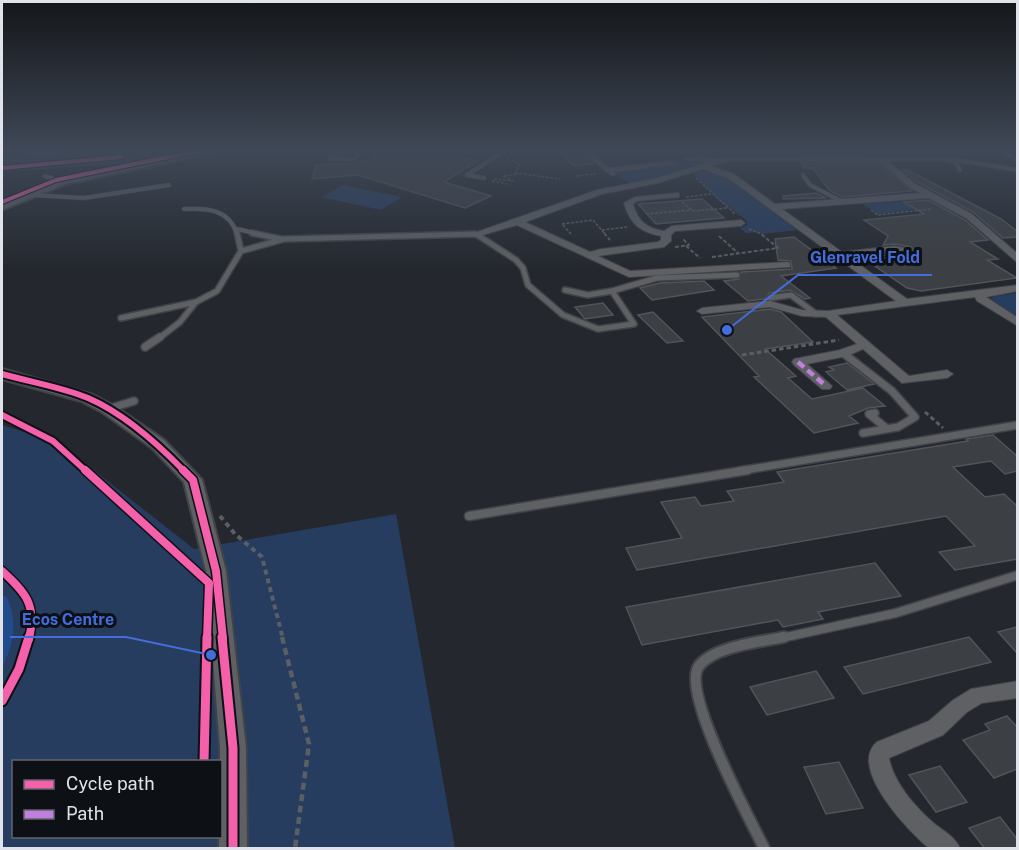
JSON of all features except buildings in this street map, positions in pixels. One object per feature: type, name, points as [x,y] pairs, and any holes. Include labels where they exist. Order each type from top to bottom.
[{"type":"street","points":[[2,207],[45,190]]},
{"type":"street","points":[[476,234],[613,190]]},
{"type":"street","points":[[749,190],[903,301]]},
{"type":"street","points":[[919,190],[985,228],[1017,260]]},
{"type":"street","points":[[676,195],[659,194],[629,201],[632,215],[638,225],[647,231],[666,234],[672,229],[727,224],[738,227]]},
{"type":"street","points":[[771,207],[930,195]]},
{"type":"street","points":[[517,222],[621,272],[633,275],[787,265]]},
{"type":"street","points":[[584,254],[661,245],[666,241],[666,234]]},
{"type":"street","points":[[840,255],[894,249],[908,251]]},
{"type":"street","points":[[713,257],[714,268]]},
{"type":"street","points":[[702,311],[770,304],[795,312],[829,314],[839,310],[903,301],[956,295],[982,296],[1017,288]]},
{"type":"street","points":[[982,296],[1017,323]]},
{"type":"street","points":[[829,314],[906,380],[947,374]]},
{"type":"street","points":[[825,386],[798,362],[843,353],[860,341]]},
{"type":"street","points":[[2,374],[87,398],[108,409],[158,444],[193,480],[216,571],[233,748],[233,849]]},
{"type":"street","points":[[948,849],[920,827],[903,809],[884,775],[878,760],[879,754],[884,749],[936,728],[960,706],[978,695],[1017,689]]},
{"type":"lane","points":[[32,195],[82,200],[110,198],[148,190]]},
{"type":"lane","points":[[819,190],[842,201]]},
{"type":"lane","points":[[121,318],[196,302],[217,291],[241,251],[237,229],[225,215],[212,210],[184,209]]},
{"type":"lane","points":[[237,229],[284,239],[476,234],[516,260],[523,268],[533,290],[570,319],[605,329],[634,324],[612,291]]},
{"type":"lane","points":[[241,251],[284,239]]},
{"type":"lane","points":[[565,290],[578,296],[597,297],[630,283],[694,275],[737,275]]},
{"type":"lane","points":[[770,298],[791,295],[816,314]]},
{"type":"lane","points":[[145,347],[172,329],[189,314],[196,302]]},
{"type":"lane","points":[[843,353],[883,385],[915,417],[911,422],[863,433]]},
{"type":"lane","points":[[108,409],[134,401]]},
{"type":"lane","points":[[875,413],[869,414],[886,428]]},
{"type":"lane","points":[[469,516],[1017,425]]},
{"type":"lane","points":[[764,849],[700,707],[694,677],[705,658],[748,645],[898,613],[967,588],[1017,574]]},
{"type":"path","points":[[706,190],[742,220],[738,227]]},
{"type":"path","points":[[692,210],[678,197],[711,194]]},
{"type":"path","points":[[855,201],[878,214],[951,207]]},
{"type":"path","points":[[632,215],[728,208]]},
{"type":"path","points":[[584,254],[583,248],[562,224],[593,220],[612,240],[600,241]]},
{"type":"path","points":[[700,259],[778,248],[758,231],[727,224]]},
{"type":"path","points":[[602,230],[638,225]]},
{"type":"path","points":[[708,226],[738,253]]},
{"type":"path","points":[[686,246],[714,268]]},
{"type":"path","points":[[742,355],[860,341]]},
{"type":"shaded area","points":[[334,190],[366,190],[402,197],[381,210],[321,197]]},
{"type":"shaded area","points":[[709,190],[742,190],[797,230],[763,234],[760,232],[746,233],[740,228],[748,225],[746,220]]},
{"type":"shaded area","points":[[926,200],[943,206],[878,214],[863,204]]},
{"type":"shaded area","points":[[1017,293],[1017,318],[989,299],[996,296]]},
{"type":"shaded area","points":[[2,425],[59,443],[194,549],[396,514],[455,848],[2,848]]},
{"type":"shaded area","points":[[2,596],[6,596],[10,605],[13,632],[2,667]]},
{"type":"marked path","points":[[798,362],[826,386]]},
{"type":"cycle path","points":[[2,202],[32,190]]},
{"type":"cycle path","points":[[2,374],[87,398],[108,409],[158,444],[193,480],[216,571],[233,748],[233,848]]},
{"type":"cycle path","points":[[2,415],[53,441],[209,583],[204,760]]},
{"type":"cycle path","points":[[2,571],[20,587],[26,596],[32,617],[24,656],[2,701]]},
{"type":"place","name":"Glenravel Fold","points":[[727,330]]},
{"type":"place","name":"Ecos Centre","points":[[211,655]]}]
